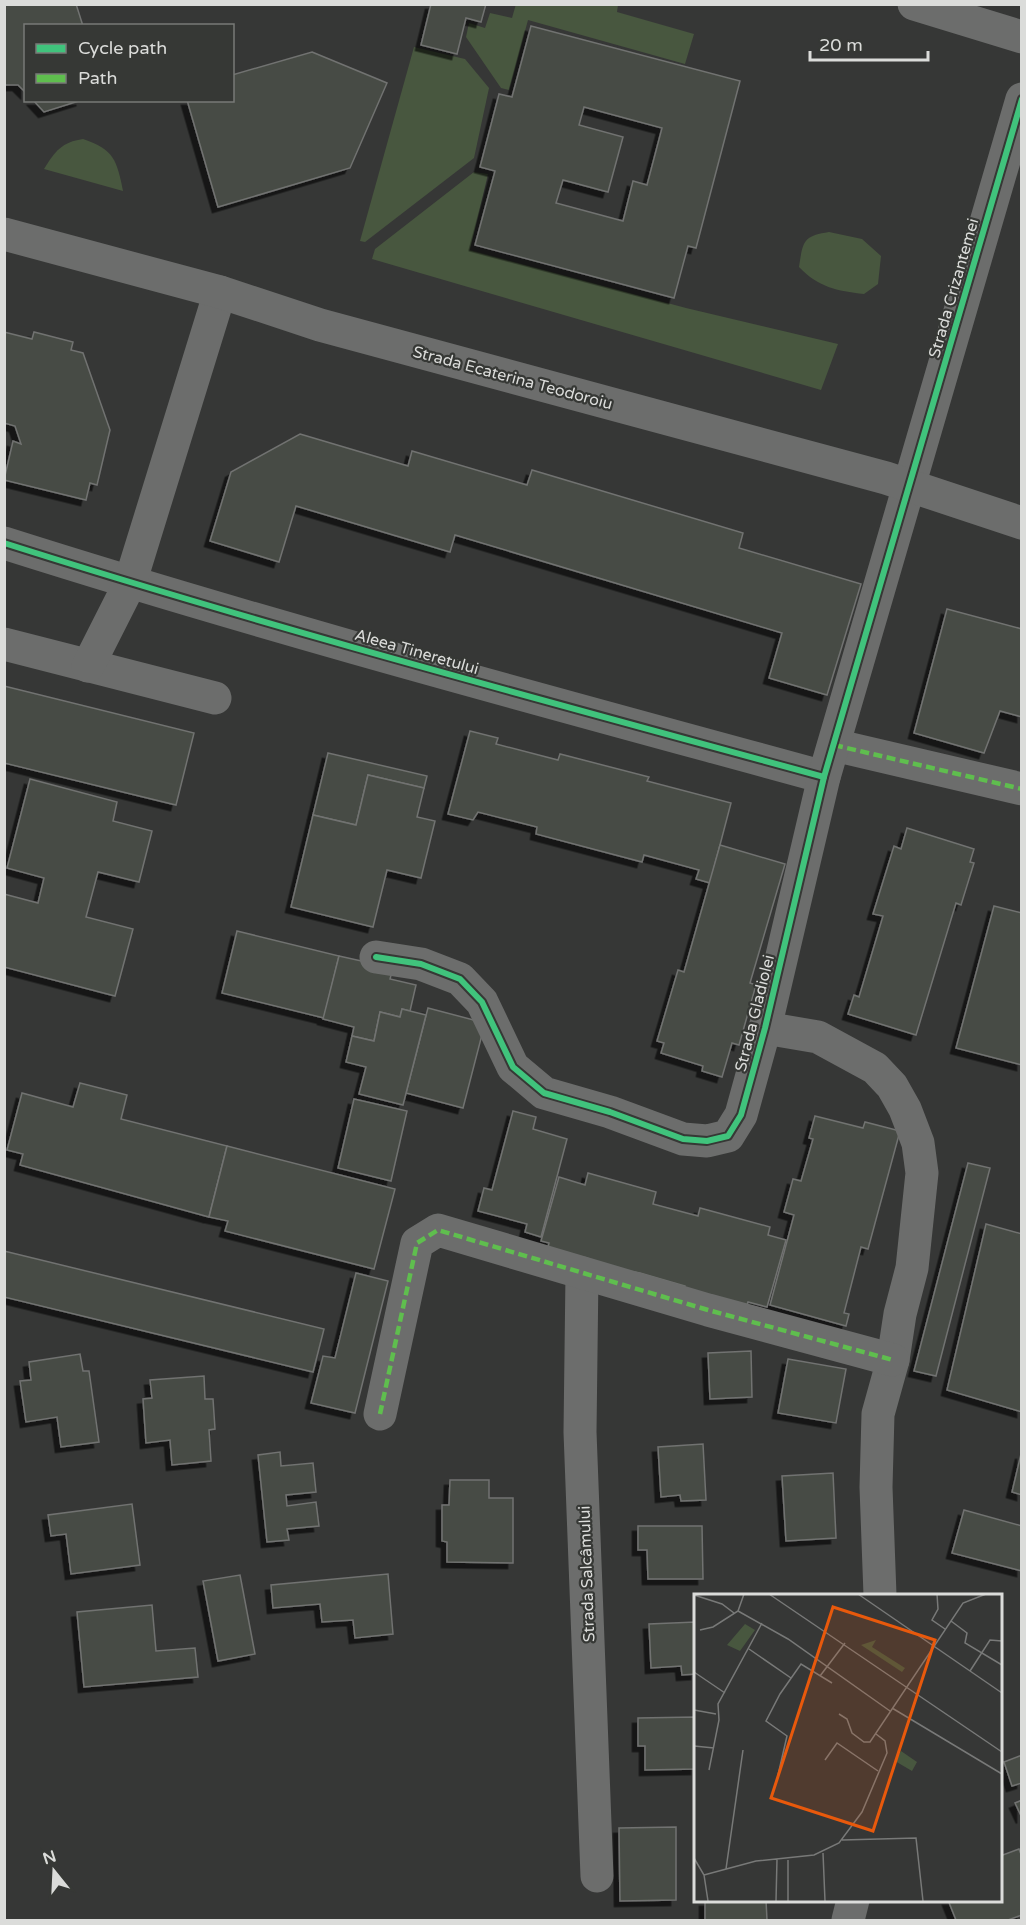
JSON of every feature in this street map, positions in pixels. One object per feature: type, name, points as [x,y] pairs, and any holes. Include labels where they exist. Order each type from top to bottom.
[{"type":"street","points":[[914,4],[1022,37]]},
{"type":"street","name":"Strada Crizantemei","points":[[910,485],[1022,99]]},
{"type":"street","name":"Strada Ecaterina Teodoroiu","points":[[4,234],[220,292],[320,325],[910,485],[1022,523]]},
{"type":"street","points":[[88,666],[130,583],[220,292]]},
{"type":"street","name":"Strada Gladiolei","points":[[376,957],[421,964],[460,979],[482,1002],[513,1066],[544,1093],[610,1112],[683,1139],[707,1141],[728,1136],[741,1115],[765,1028],[824,777],[910,485]]},
{"type":"street","name":"Aleea Tineretului","points":[[4,543],[130,583],[824,777]]},
{"type":"street","points":[[4,644],[215,698]]},
{"type":"street","points":[[834,745],[1022,789]]},
{"type":"street","points":[[765,1028],[818,1037],[875,1068],[892,1086],[918,1143],[922,1173],[912,1268],[900,1314],[893,1360],[878,1414],[876,1487],[880,1594]]},
{"type":"street","points":[[380,1414],[417,1243],[438,1230],[708,1311],[893,1360]]},
{"type":"street","name":"Strada Salcâmului","points":[[582,1273],[580,1432],[597,1876]]},
{"type":"street","points":[[848,1920],[853,1901]]},
{"type":"green space","points":[[516,4],[618,5],[617,12],[694,34],[685,64],[528,20],[509,90],[501,88],[466,37],[469,23],[485,28],[490,13],[512,18]]},
{"type":"green space","points":[[414,47],[465,59],[489,88],[474,158],[365,242],[360,241]]},
{"type":"green space","points":[[83,139],[108,152],[116,164],[123,191],[44,169],[60,148],[70,142]]},
{"type":"green space","points":[[474,172],[488,174],[470,250],[686,308],[838,344],[821,390],[372,259],[375,249]]},
{"type":"green space","points":[[829,232],[862,239],[881,256],[878,284],[864,294],[845,291],[821,284],[799,267],[806,241]]},
{"type":"building","points":[[4,4],[76,4],[82,24],[24,24],[24,91],[18,85],[4,85]]},
{"type":"building","points":[[431,4],[486,4],[481,22],[466,18],[457,54],[421,45]]},
{"type":"building","points":[[531,26],[740,81],[696,248],[688,246],[674,298],[475,245],[495,171],[480,167],[499,94],[512,97]],"holes":[[[584,107],[662,128],[647,185],[633,181],[623,221],[556,203],[563,180],[608,192],[623,137],[579,125]]]},
{"type":"building","points":[[312,52],[387,83],[350,168],[218,207],[188,102],[234,102],[234,74]]},
{"type":"building","points":[[35,102],[76,102],[44,112]]},
{"type":"building","points":[[4,332],[32,339],[34,332],[73,342],[71,350],[83,353],[110,430],[97,485],[90,483],[86,500],[4,480],[13,441],[21,444],[15,426],[4,423]]},
{"type":"building","points":[[300,434],[408,466],[412,451],[527,485],[532,470],[743,533],[739,548],[861,584],[827,695],[769,678],[782,633],[455,535],[450,552],[296,506],[279,562],[210,541],[231,472]]},
{"type":"building","points":[[947,609],[1022,629],[1022,717],[1000,711],[984,753],[914,733]]},
{"type":"building","points":[[4,686],[194,733],[176,805],[4,763]]},
{"type":"building","points":[[470,731],[498,738],[496,744],[558,760],[560,754],[649,777],[647,781],[731,803],[710,883],[696,879],[699,870],[644,855],[642,862],[536,834],[537,827],[478,812],[473,820],[448,814]]},
{"type":"building","points":[[328,753],[427,776],[424,788],[368,775],[356,825],[313,815]]},
{"type":"building","points":[[368,775],[424,788],[417,817],[435,821],[421,878],[387,870],[373,927],[291,907],[313,815],[356,825]]},
{"type":"building","points":[[30,779],[117,802],[113,821],[152,831],[139,882],[98,872],[86,917],[133,929],[115,996],[4,967],[4,894],[38,903],[44,878],[7,868]]},
{"type":"building","points":[[907,828],[974,849],[970,862],[974,863],[961,905],[956,903],[916,1035],[848,1014],[854,995],[859,997],[883,916],[873,914],[894,846],[901,849]]},
{"type":"building","points":[[720,845],[785,864],[750,983],[756,985],[739,1045],[732,1043],[722,1077],[702,1071],[703,1066],[661,1053],[664,1043],[657,1041],[678,970],[684,972]]},
{"type":"building","points":[[994,906],[1022,913],[1022,1065],[956,1048]]},
{"type":"building","points":[[237,931],[339,956],[324,1018],[222,993]]},
{"type":"building","points":[[339,956],[393,968],[390,979],[416,985],[410,1011],[402,1009],[400,1017],[380,1012],[374,1041],[352,1036],[354,1027],[323,1019]]},
{"type":"building","points":[[428,1008],[485,1023],[463,1108],[406,1093]]},
{"type":"building","points":[[402,1009],[426,1015],[403,1105],[359,1094],[366,1067],[346,1062],[352,1036],[374,1041],[380,1012],[400,1017]]},
{"type":"building","points":[[80,1083],[127,1095],[121,1119],[227,1146],[209,1217],[20,1165],[23,1154],[7,1150],[22,1093],[73,1107]]},
{"type":"building","points":[[354,1099],[407,1111],[391,1181],[338,1168]]},
{"type":"building","points":[[513,1111],[536,1117],[533,1129],[567,1139],[541,1237],[525,1232],[527,1224],[478,1211],[484,1188],[492,1190]]},
{"type":"building","points":[[815,1116],[863,1128],[865,1122],[900,1131],[868,1249],[861,1247],[844,1313],[849,1314],[846,1326],[770,1305],[794,1215],[784,1212],[793,1179],[801,1181],[813,1139],[809,1138]]},
{"type":"building","points":[[227,1146],[395,1189],[374,1269],[225,1231],[228,1221],[209,1217]]},
{"type":"building","points":[[968,1163],[990,1168],[936,1376],[914,1371]]},
{"type":"building","points":[[588,1173],[656,1192],[653,1204],[698,1216],[700,1208],[770,1227],[768,1235],[786,1240],[767,1307],[748,1302],[746,1308],[684,1291],[685,1286],[640,1273],[546,1256],[549,1243],[541,1241],[559,1177],[585,1185]]},
{"type":"building","points":[[986,1224],[1022,1234],[1022,1412],[947,1390]]},
{"type":"building","points":[[4,1251],[324,1329],[313,1372],[4,1297]]},
{"type":"building","points":[[356,1273],[388,1281],[355,1413],[311,1403],[323,1356],[335,1358]]},
{"type":"building","points":[[751,1351],[752,1397],[710,1399],[708,1353]]},
{"type":"building","points":[[80,1354],[83,1371],[89,1371],[99,1442],[61,1447],[57,1417],[26,1422],[20,1381],[31,1380],[29,1362]]},
{"type":"building","points":[[788,1359],[846,1369],[836,1423],[778,1413]]},
{"type":"building","points":[[204,1376],[205,1399],[213,1399],[215,1429],[209,1430],[211,1461],[172,1465],[170,1440],[146,1443],[143,1399],[152,1398],[150,1380]]},
{"type":"building","points":[[703,1444],[706,1500],[681,1501],[680,1495],[661,1497],[658,1447]]},
{"type":"building","points":[[280,1452],[281,1466],[313,1463],[316,1492],[286,1495],[287,1506],[316,1502],[319,1526],[287,1529],[289,1540],[267,1542],[258,1455]]},
{"type":"building","points":[[1022,1454],[1022,1495],[1012,1492]]},
{"type":"building","points":[[833,1473],[836,1538],[786,1541],[782,1476]]},
{"type":"building","points":[[450,1480],[489,1480],[489,1498],[513,1498],[513,1563],[447,1562],[447,1542],[442,1541],[442,1505],[449,1505]]},
{"type":"building","points":[[132,1504],[140,1565],[71,1574],[66,1534],[51,1536],[48,1515]]},
{"type":"building","points":[[964,1510],[1022,1526],[1022,1571],[952,1553]]},
{"type":"building","points":[[638,1526],[702,1526],[703,1579],[648,1579],[647,1550],[638,1550]]},
{"type":"building","points":[[388,1574],[393,1634],[355,1638],[353,1620],[322,1622],[320,1604],[273,1608],[271,1585]]},
{"type":"building","points":[[240,1575],[255,1654],[218,1661],[203,1581]]},
{"type":"building","points":[[152,1605],[156,1651],[195,1648],[198,1677],[84,1687],[77,1612]]},
{"type":"building","points":[[694,1622],[694,1674],[682,1675],[681,1666],[651,1668],[649,1624]]},
{"type":"building","points":[[694,1717],[694,1769],[645,1770],[645,1746],[638,1746],[638,1718]]},
{"type":"building","points":[[1022,1755],[1022,1783],[1012,1786],[1004,1762]]},
{"type":"building","points":[[1022,1800],[1022,1818],[1015,1803]]},
{"type":"building","points":[[676,1827],[676,1900],[620,1901],[619,1828]]},
{"type":"building","points":[[1019,1849],[1022,1857],[1022,1915],[1008,1920],[956,1920],[948,1901],[1002,1901],[1002,1855]]},
{"type":"building","points":[[705,1901],[766,1901],[767,1920],[705,1920]]},
{"type":"marked path","points":[[834,745],[1022,789]]},
{"type":"marked path","points":[[380,1414],[417,1243],[438,1230],[708,1310],[893,1360]]},
{"type":"cycle path","points":[[376,957],[421,964],[460,979],[482,1002],[513,1067],[544,1093],[610,1112],[683,1139],[707,1141],[728,1136],[741,1115],[765,1028],[824,777],[1022,99]]},
{"type":"cycle path","points":[[4,543],[310,635],[824,777]]}]
